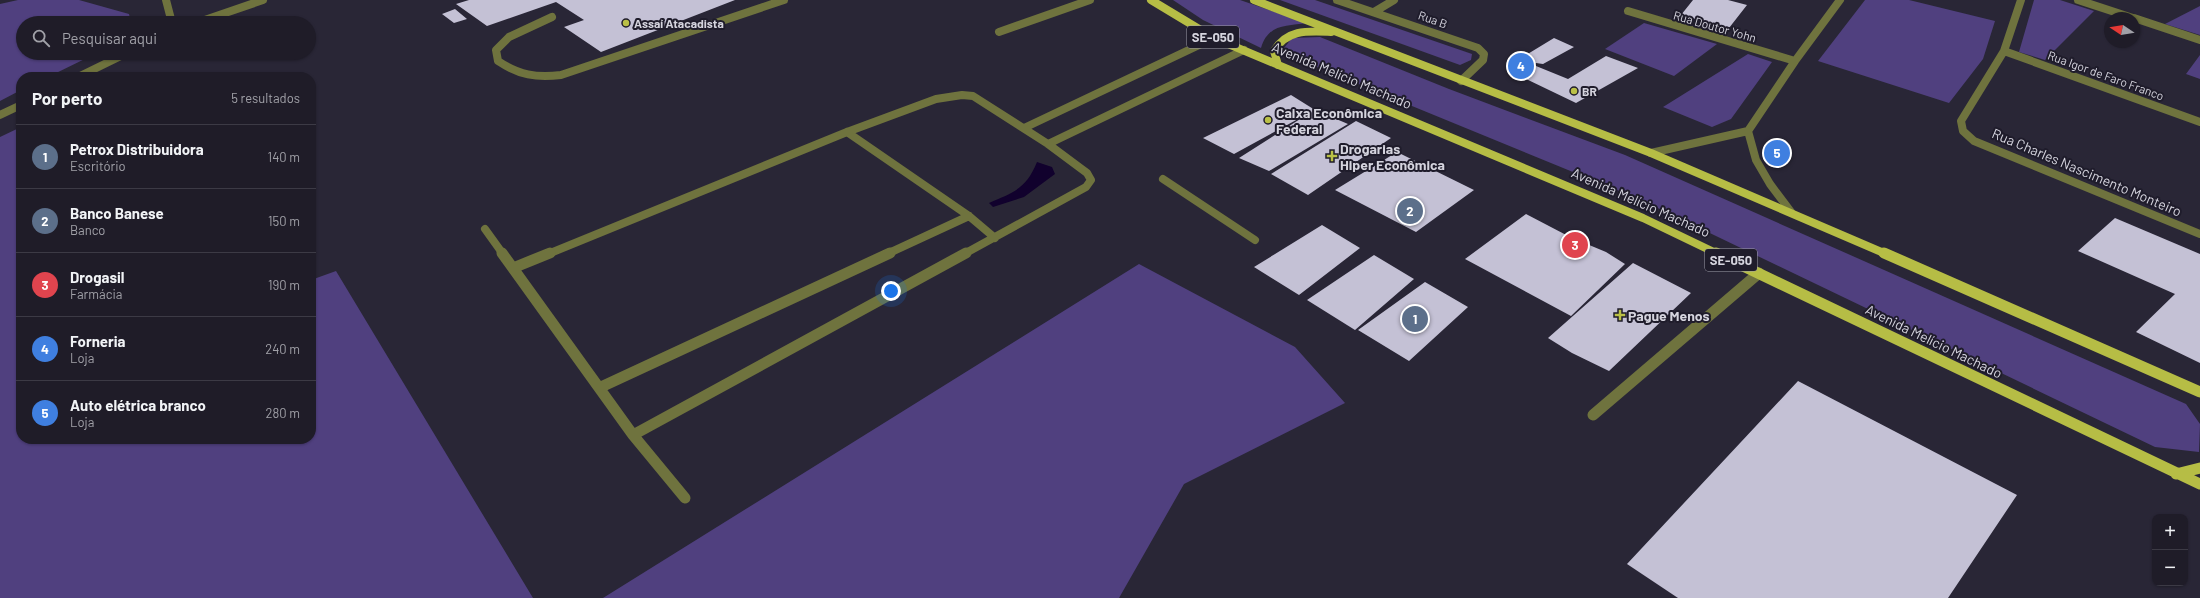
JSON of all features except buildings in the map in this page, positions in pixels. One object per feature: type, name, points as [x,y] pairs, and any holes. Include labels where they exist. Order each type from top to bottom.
[{"type":"main road","name":"Avenida Melício Machado","points":[[1151,0],[1214,38],[1643,218],[2176,474],[2200,484]]},
{"type":"main road","points":[[1254,0],[1651,153],[1791,212],[2198,393]]},
{"type":"main road","points":[[1278,65],[1274,51],[1278,40],[1286,35],[1299,32],[1341,33]]},
{"type":"main road","points":[[2176,474],[2200,468]]},
{"type":"street","points":[[166,0],[170,16]]},
{"type":"street","points":[[216,16],[263,0]]},
{"type":"street","points":[[552,17],[509,37],[496,50],[498,61],[517,74],[539,78],[561,75],[784,0]]},
{"type":"street","points":[[999,32],[1090,0]]},
{"type":"street","name":"Rua B","points":[[1337,0],[1478,48],[1484,54],[1483,60],[1461,81]]},
{"type":"street","points":[[1374,12],[1394,0]]},
{"type":"street","points":[[1651,153],[1748,131],[1795,61],[1840,0]]},
{"type":"street","points":[[2004,51],[2020,0]]},
{"type":"street","points":[[2078,0],[2115,12]]},
{"type":"street","name":"Rua Doutor Yohn","points":[[1628,12],[1795,61]]},
{"type":"street","points":[[2140,20],[2200,40]]},
{"type":"street","points":[[1024,128],[1214,38]]},
{"type":"street","points":[[1048,144],[1244,50]]},
{"type":"street","name":"Rua Igor de Faro Franco","points":[[2004,51],[2200,122]]},
{"type":"street","name":"Rua Charles Nascimento Monteiro","points":[[2004,51],[1960,121],[1961,129],[1964,134],[1974,141],[2200,234]]},
{"type":"street","points":[[88,72],[113,60]]},
{"type":"street","points":[[513,268],[847,132],[936,99],[962,95],[973,96],[1024,128],[1087,172],[1091,180],[1086,187],[633,435]]},
{"type":"street","points":[[0,115],[16,107]]},
{"type":"street","points":[[1748,131],[1756,160],[1770,184],[1791,212]]},
{"type":"street","points":[[847,132],[969,216],[995,238]]},
{"type":"street","points":[[1163,179],[1255,240]]},
{"type":"street","points":[[601,387],[969,216]]},
{"type":"street","points":[[485,229],[601,387],[633,435],[685,498]]},
{"type":"street","points":[[1593,414],[1759,273]]},
{"type":"shaded area","points":[[18,0],[79,0],[129,14],[129,16],[16,16],[16,60],[83,60],[58,72],[16,72],[16,93],[0,101],[0,4]]},
{"type":"shaded area","points":[[1173,0],[1240,0],[1307,23],[1285,26],[1273,30],[1264,40],[1261,48],[1203,20]]},
{"type":"shaded area","points":[[1280,0],[1315,0],[1472,54],[1471,60],[1460,65]]},
{"type":"shaded area","points":[[1865,0],[1909,0],[1995,21],[1983,59],[1949,103],[1818,61]]},
{"type":"shaded area","points":[[2034,0],[2060,0],[2094,11],[2045,60],[2019,52]]},
{"type":"shaded area","points":[[2200,6],[2200,35],[2165,24]]},
{"type":"shaded area","points":[[1644,23],[1717,44],[1674,76],[1605,49]]},
{"type":"shaded area","points":[[1320,37],[1449,89],[1625,155],[2186,404],[2200,424],[2199,452],[2155,447],[1639,199],[1290,56],[1284,48],[1292,38]]},
{"type":"shaded area","points":[[1748,54],[1772,62],[1731,119],[1712,127],[1663,107]]},
{"type":"shaded area","points":[[2200,55],[2200,79],[2186,74]]},
{"type":"shaded area","points":[[16,129],[16,444],[316,444],[316,278],[336,271],[533,598],[0,598],[0,137]]},
{"type":"shaded area","points":[[1037,162],[1052,167],[1055,174],[1024,197],[993,207],[989,203],[1006,196],[1024,184]]},
{"type":"shaded area","points":[[1139,264],[1295,347],[1345,403],[1184,484],[1119,598],[603,598]]},
{"type":"place","name":"Assaí Atacadista","points":[[626,23]]},
{"type":"place","name":"Forneria","points":[[1521,66]]},
{"type":"place","name":"BR","points":[[1574,91]]},
{"type":"place","name":"Caixa Econômica Federal","points":[[1268,120]]},
{"type":"place","name":"Auto elétrica branco","points":[[1777,153]]},
{"type":"place","name":"Drogarias Hiper Econômica","points":[[1332,156]]},
{"type":"place","name":"Banco Banese","points":[[1410,211]]},
{"type":"place","name":"Drogasil","points":[[1575,245]]},
{"type":"place","name":"Pague Menos","points":[[1620,315]]},
{"type":"place","name":"Petrox Distribuidora","points":[[1415,319]]}]
